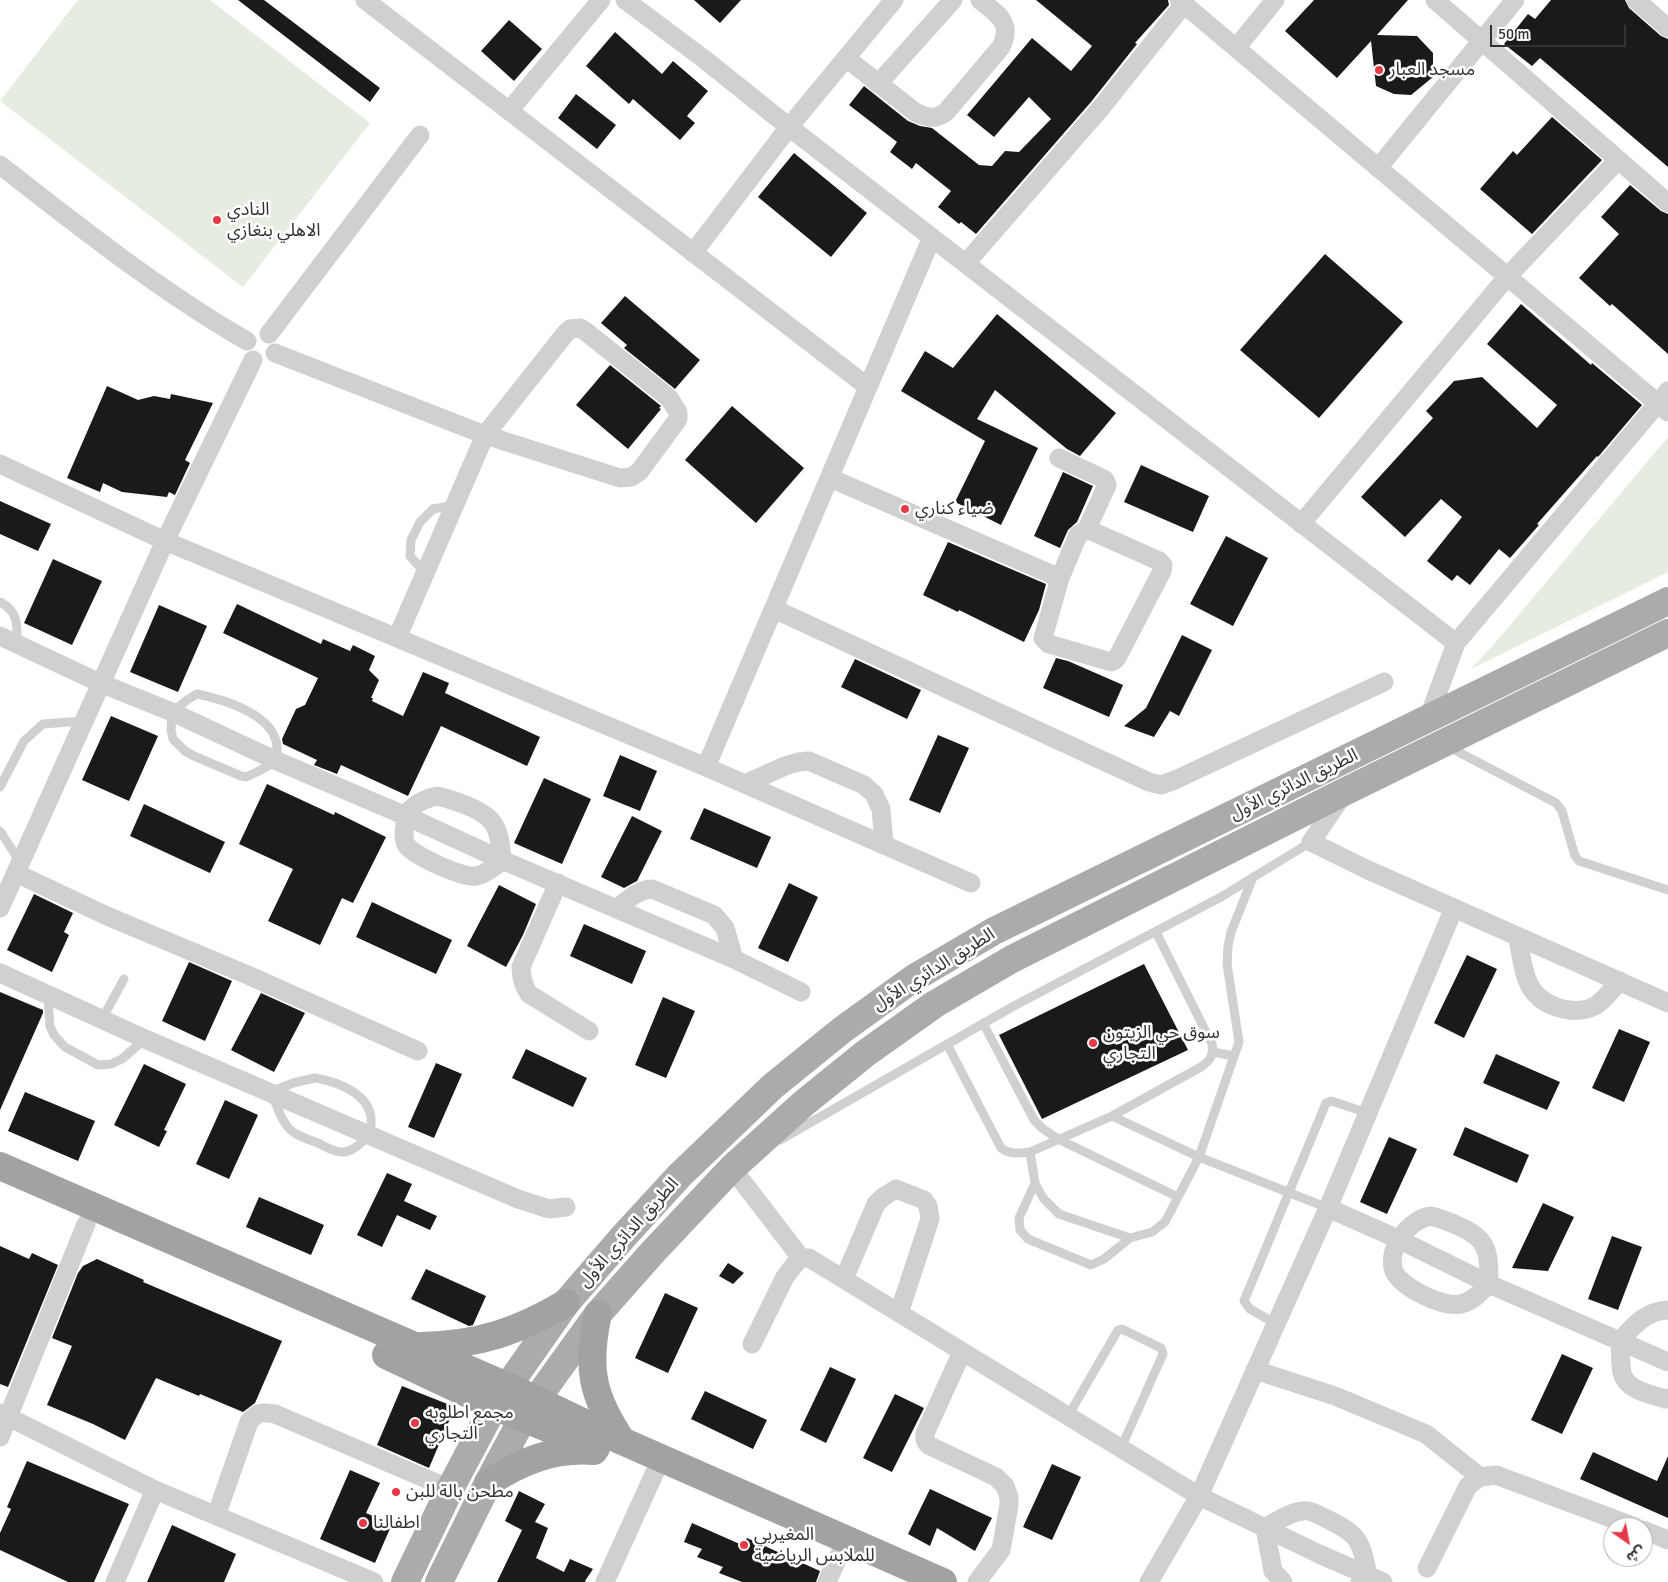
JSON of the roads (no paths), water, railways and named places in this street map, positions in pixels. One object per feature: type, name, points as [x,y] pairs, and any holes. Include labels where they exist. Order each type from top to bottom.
[{"type":"highway","points":[[0,1166],[412,1346],[501,1396],[530,1409],[614,1446],[943,1582]]},
{"type":"highway","points":[[0,1187],[407,1364],[501,1396]]},
{"type":"highway","points":[[412,1346],[453,1345],[477,1341],[508,1332],[538,1320],[566,1303]]},
{"type":"highway","points":[[598,1314],[592,1341],[592,1368],[597,1394],[607,1419],[614,1446]]},
{"type":"highway","points":[[488,1483],[509,1469],[540,1456],[556,1452],[614,1446],[655,1472],[906,1582]]},
{"type":"main road","name":"الطريق الدائري الأول","points":[[405,1582],[450,1490],[501,1396],[566,1303],[680,1175],[773,1086],[842,1030],[914,978],[994,931],[1668,601]]},
{"type":"main road","name":"الطريق الدائري الأول","points":[[439,1582],[488,1483],[530,1409],[598,1314],[651,1254],[732,1168],[804,1103],[850,1066],[935,1004],[1012,959],[1344,792],[1668,633]]},
{"type":"street","points":[[365,0],[868,387]]},
{"type":"street","points":[[509,111],[601,0]]},
{"type":"street","points":[[625,0],[704,59],[789,127],[1456,643]]},
{"type":"street","points":[[693,252],[789,127],[894,0]]},
{"type":"street","points":[[878,84],[952,0]]},
{"type":"street","points":[[846,58],[915,112],[925,117],[934,118],[946,112],[1005,40],[1006,33],[1002,18],[980,0]]},
{"type":"street","points":[[1236,48],[1275,0]]},
{"type":"street","points":[[1435,0],[1668,203]]},
{"type":"street","points":[[1378,168],[1515,0]]},
{"type":"street","points":[[1636,0],[1668,28]]},
{"type":"street","points":[[966,263],[1100,109],[1182,2],[1507,277],[1665,402],[1456,643],[1428,720]]},
{"type":"street","points":[[268,334],[420,135]]},
{"type":"street","points":[[1301,524],[1507,277],[1618,160]]},
{"type":"street","points":[[0,165],[82,229],[150,278],[188,305],[247,341]]},
{"type":"street","points":[[706,767],[932,237]]},
{"type":"street","points":[[275,353],[485,436],[615,477],[631,477],[639,472],[678,419],[678,412],[669,398],[585,331],[576,327],[570,329],[485,436],[397,638]]},
{"type":"street","points":[[256,333],[268,334],[275,342],[275,353],[266,361],[253,360],[246,352],[247,341],[256,333]]},
{"type":"street","points":[[0,908],[165,541],[253,360]]},
{"type":"street","points":[[1059,458],[1106,482],[1107,486],[1087,529],[1078,535],[1060,578],[1042,635],[1049,644],[1111,662],[1115,660],[1162,571],[1163,565],[1159,561],[1087,529]]},
{"type":"street","points":[[0,464],[165,541],[706,767],[970,883]]},
{"type":"street","points":[[830,478],[1060,578]]},
{"type":"street","points":[[774,609],[1149,782],[1161,785],[1384,682]]},
{"type":"street","points":[[0,636],[100,683],[172,712],[277,761],[734,959],[801,992]]},
{"type":"street","points":[[745,784],[785,766],[798,762],[809,762],[864,785],[874,794],[881,809],[884,844]]},
{"type":"street","points":[[1344,792],[1311,842],[1368,870],[1668,1003]]},
{"type":"street","points":[[437,796],[460,802],[492,822],[500,842],[502,860],[490,870],[468,877],[442,867],[407,847],[404,836],[406,816],[421,801],[437,796]]},
{"type":"street","points":[[18,868],[107,916],[250,976],[418,1051]]},
{"type":"street","points":[[558,883],[522,967],[521,976],[529,994],[589,1031]]},
{"type":"street","points":[[617,908],[636,894],[652,889],[714,915],[725,928],[734,959]]},
{"type":"street","points":[[1149,1582],[1199,1496],[1328,1208],[1454,908]]},
{"type":"street","points":[[1517,936],[1527,981],[1542,1001],[1568,1010],[1589,1008],[1597,1005],[1620,981]]},
{"type":"street","points":[[0,973],[145,1039],[518,1199],[549,1209],[566,1207]]},
{"type":"street","points":[[732,1168],[802,1258]]},
{"type":"street","points":[[844,1279],[876,1204],[883,1197],[896,1188],[924,1200],[928,1206],[930,1218],[899,1313]]},
{"type":"street","points":[[1328,1208],[1398,1239],[1489,1284],[1668,1362]]},
{"type":"street","points":[[1425,1217],[1437,1217],[1469,1230],[1477,1235],[1487,1252],[1489,1284],[1478,1295],[1460,1304],[1441,1302],[1414,1290],[1398,1277],[1394,1269],[1393,1260],[1398,1239],[1416,1222],[1425,1217]]},
{"type":"street","points":[[0,1437],[4,1415],[86,1224]]},
{"type":"street","points":[[752,1344],[785,1277],[802,1258],[809,1258],[1199,1496],[1370,1580]]},
{"type":"street","points":[[1668,1310],[1657,1310],[1647,1314],[1633,1325],[1620,1341],[1622,1373],[1626,1382],[1633,1388],[1665,1399],[1668,1398]]},
{"type":"street","points":[[962,1352],[924,1438],[926,1444],[996,1477],[1002,1482],[1008,1492],[1010,1505],[1001,1550],[977,1582]]},
{"type":"street","points":[[1255,1370],[1335,1396],[1426,1434],[1480,1477]]},
{"type":"street","points":[[216,1516],[249,1422],[254,1415],[264,1412],[275,1414],[450,1490]]},
{"type":"street","points":[[4,1415],[155,1490],[374,1582]]},
{"type":"street","points":[[605,1582],[655,1472]]},
{"type":"street","points":[[1427,1568],[1468,1486],[1480,1477],[1496,1475],[1608,1517]]},
{"type":"street","points":[[115,1582],[155,1490]]},
{"type":"street","points":[[1265,1528],[1293,1513],[1305,1510],[1346,1528],[1356,1538],[1364,1556],[1370,1580]]},
{"type":"street","points":[[1265,1528],[1273,1571],[1283,1582]]},
{"type":"street","points":[[1653,1534],[1668,1540]]},
{"type":"street","points":[[827,1582],[840,1554]]},
{"type":"lane","points":[[425,573],[410,556],[411,540],[420,522],[433,509],[455,505]]},
{"type":"lane","points":[[0,602],[11,610],[17,620],[18,644]]},
{"type":"lane","points":[[197,694],[241,708],[263,720],[272,731],[277,742],[277,761],[259,771],[241,776],[194,756],[185,751],[173,739],[171,730],[172,712],[197,694]]},
{"type":"lane","points":[[0,787],[24,741],[43,724],[84,721]]},
{"type":"lane","points":[[1443,743],[1556,803],[1562,811],[1575,856],[1579,861],[1668,890]]},
{"type":"lane","points":[[0,831],[18,868]]},
{"type":"lane","points":[[775,1143],[983,1023],[1156,932],[1311,842]]},
{"type":"lane","points":[[1035,1183],[1019,1218],[1020,1230],[1028,1239],[1091,1265],[1104,1259],[1130,1238],[1152,1232],[1165,1222],[1199,1157],[1239,1042],[1227,964],[1228,946],[1231,932],[1253,877]]},
{"type":"lane","points":[[947,1044],[1001,1148],[1007,1152],[1018,1154],[1030,1152],[1112,1116],[1201,1067],[1210,1060],[1213,1052],[1212,1044],[1156,932]]},
{"type":"lane","points":[[102,1019],[124,979]]},
{"type":"lane","points":[[48,995],[50,1026],[54,1035],[65,1047],[98,1065],[111,1064],[122,1059],[145,1039]]},
{"type":"lane","points":[[983,1023],[1034,1120],[1042,1128],[1058,1139],[1178,1197]]},
{"type":"lane","points":[[1213,1052],[1234,1056]]},
{"type":"lane","points":[[315,1078],[340,1086],[360,1097],[368,1106],[371,1118],[370,1134],[357,1146],[345,1152],[334,1150],[295,1133],[289,1128],[280,1115],[271,1092],[293,1083],[315,1078]]},
{"type":"lane","points":[[1276,1324],[1250,1309],[1244,1301],[1326,1103],[1331,1101],[1368,1113]]},
{"type":"lane","points":[[1112,1116],[1199,1157],[1328,1208]]},
{"type":"lane","points":[[732,1168],[767,1148]]},
{"type":"lane","points":[[1030,1152],[1035,1183],[1043,1198],[1059,1214],[1130,1238]]},
{"type":"lane","points":[[1068,1416],[1118,1330],[1122,1329],[1161,1348],[1162,1354],[1121,1448]]},
{"type":"place","name":"مسجد العبار","points":[[1379,70]]},
{"type":"place","name":"النادي الاهلي بنغازي","points":[[217,220]]},
{"type":"place","name":"ضياء كناري","points":[[905,509]]},
{"type":"place","name":"سوق حي الزيتون التجاري","points":[[1093,1043]]},
{"type":"place","name":"مجمع اطلوبه التجاري","points":[[415,1423]]},
{"type":"place","name":"مطحن بالة للبن","points":[[396,1492]]},
{"type":"place","name":"اطفالنا","points":[[363,1523]]},
{"type":"place","name":"المغيربي للملابس الرياضية","points":[[744,1545]]}]
